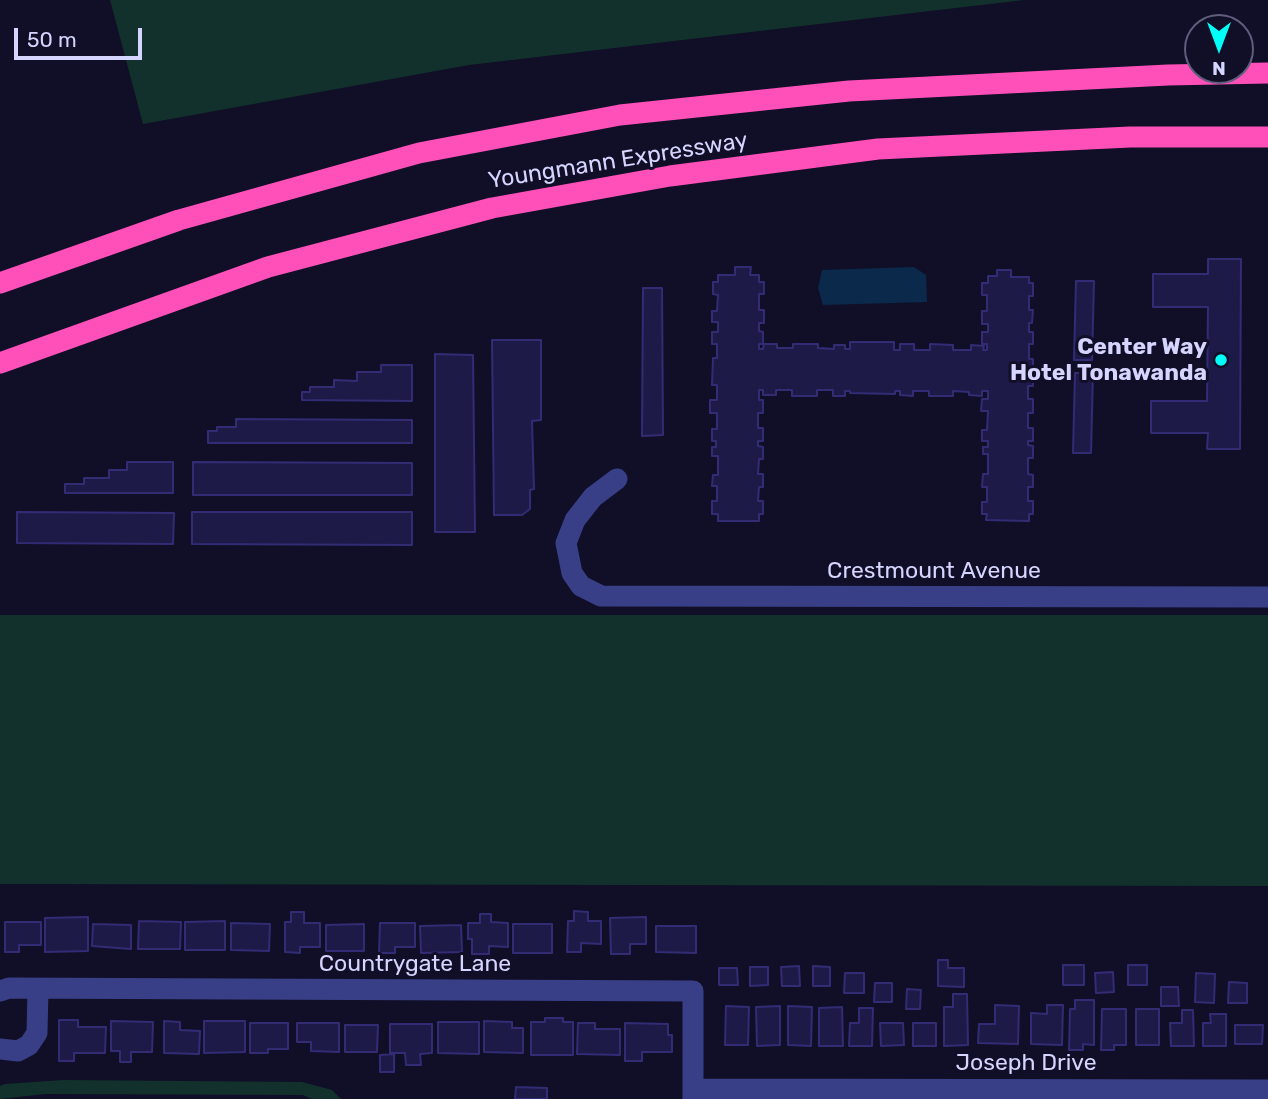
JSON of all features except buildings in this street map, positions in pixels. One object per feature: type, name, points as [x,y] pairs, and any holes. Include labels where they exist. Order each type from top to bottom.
[{"type":"highway","name":"Youngmann Expressway","points":[[0,283],[179,220],[419,153],[620,115],[849,91],[1268,73]]},
{"type":"highway","name":"Youngmann Expressway","points":[[0,363],[268,267],[492,208],[670,176],[878,149],[1130,137],[1268,137]]},
{"type":"street","name":"Crestmount Avenue","points":[[617,479],[587,504],[575,520],[566,543],[572,573],[582,586],[601,597],[1268,597]]},
{"type":"street","name":"Countrygate Lane","points":[[0,991],[9,988],[693,991],[693,1094]]},
{"type":"street","points":[[0,1049],[18,1051],[29,1045],[37,1033],[38,989]]},
{"type":"street","name":"Joseph Drive","points":[[693,1094],[784,1089],[993,1094],[1268,1090]]},
{"type":"green space","points":[[110,0],[1024,0],[469,65],[143,124]]},
{"type":"green space","points":[[0,615],[1268,615],[1268,886],[0,884]]},
{"type":"green space","points":[[63,1080],[302,1082],[332,1090],[341,1099],[312,1099],[303,1095],[45,1094],[0,1099],[0,1086],[5,1084]]},
{"type":"water","points":[[914,267],[926,275],[927,302],[823,305],[818,288],[822,270]]},
{"type":"place","name":"Center Way Hotel Tonawanda","points":[[1221,360]]}]
